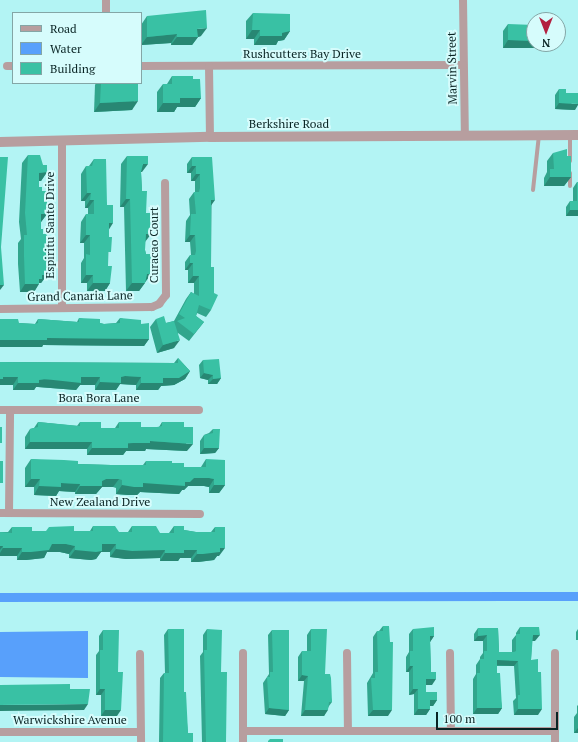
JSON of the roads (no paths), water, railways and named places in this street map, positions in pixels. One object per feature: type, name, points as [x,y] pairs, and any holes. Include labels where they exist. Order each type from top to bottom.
[{"type":"street","points":[[106,0],[106,12]]},
{"type":"street","name":"Marvin Street","points":[[463,0],[465,136]]},
{"type":"street","name":"Rushcutters Bay Drive","points":[[142,66],[463,66]]},
{"type":"street","points":[[209,66],[210,137]]},
{"type":"street","name":"Berkshire Road","points":[[0,142],[62,142],[210,137],[574,135]]},
{"type":"street","name":"Espiritu Santo Drive","points":[[62,142],[62,308]]},
{"type":"street","name":"Curacao Court","points":[[159,304],[166,295],[165,183]]},
{"type":"street","name":"Grand Canaria Lane","points":[[0,308],[152,307],[159,304]]},
{"type":"street","name":"Bora Bora Lane","points":[[0,410],[199,410]]},
{"type":"street","points":[[9,513],[10,410]]},
{"type":"street","name":"New Zealand Drive","points":[[0,513],[200,514]]},
{"type":"street","points":[[244,653],[244,742]]},
{"type":"street","points":[[347,653],[348,731]]},
{"type":"street","points":[[450,653],[451,731]]},
{"type":"street","points":[[554,653],[555,742]]},
{"type":"street","points":[[140,654],[140,742]]},
{"type":"street","points":[[244,731],[555,731]]},
{"type":"street","name":"Warwickshire Avenue","points":[[0,732],[140,732]]},
{"type":"lane","points":[[533,190],[539,135]]},
{"type":"lane","points":[[570,186],[574,135]]},
{"type":"water","points":[[88,631],[88,678],[0,677],[0,632]]},
{"type":"waterway","points":[[0,597],[578,596]]}]
